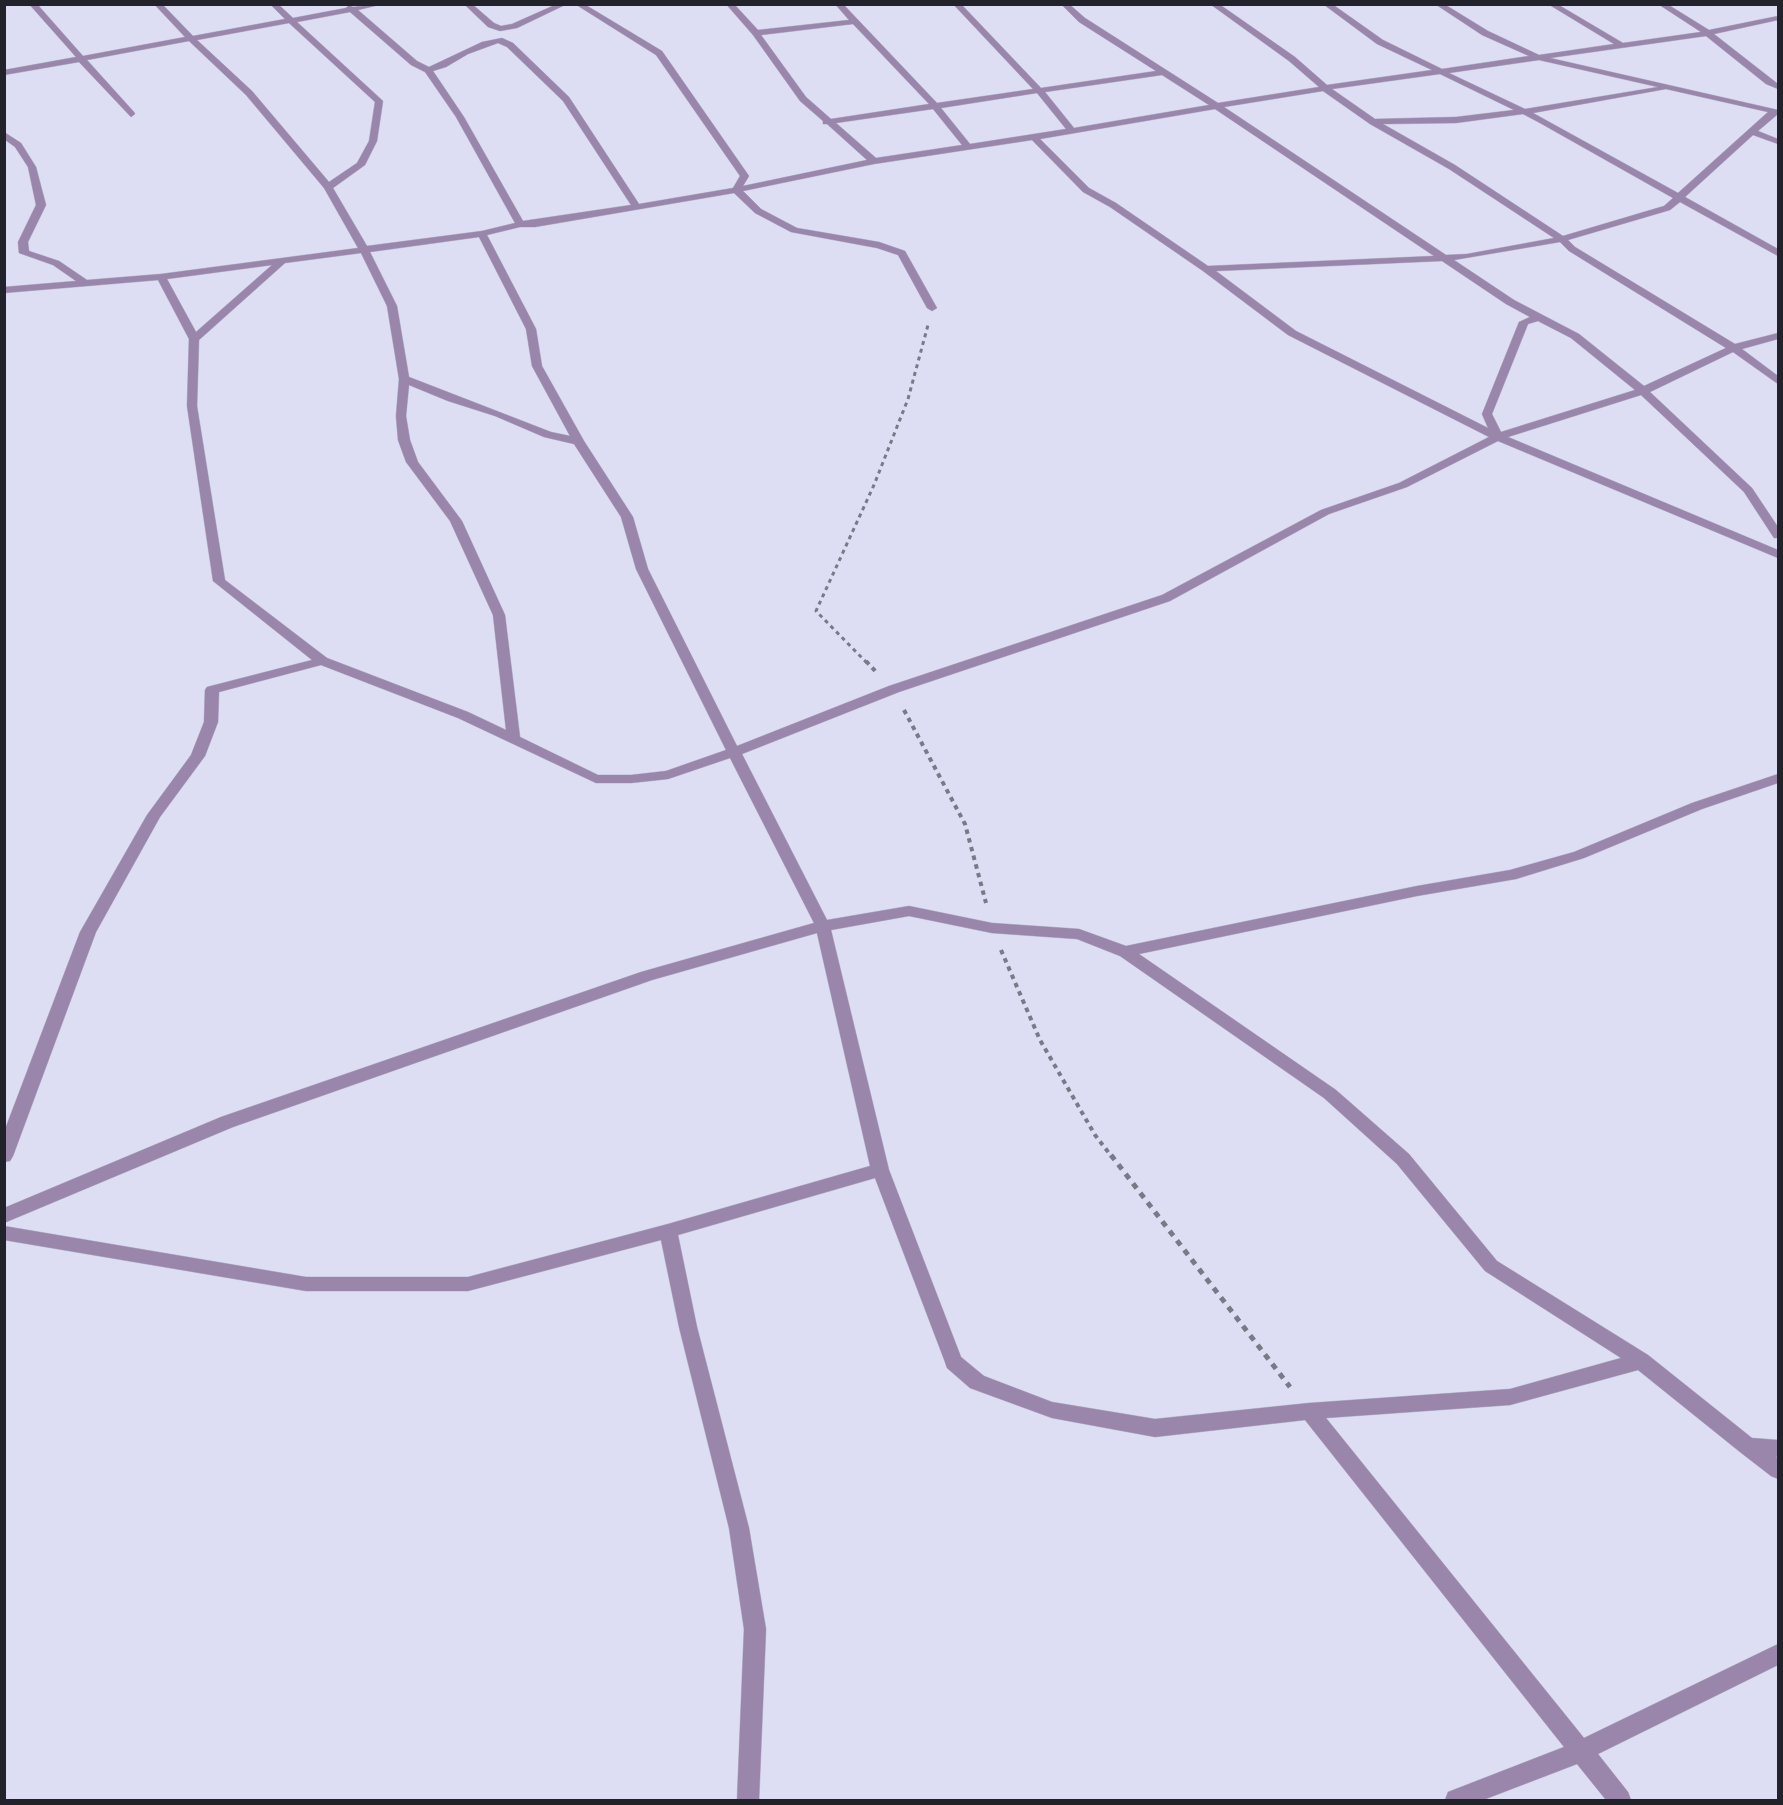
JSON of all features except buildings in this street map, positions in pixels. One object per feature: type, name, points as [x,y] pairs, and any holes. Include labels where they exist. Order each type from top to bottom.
[{"type":"street","points":[[32,4],[130,114]]},
{"type":"street","points":[[157,4],[249,93],[328,187],[364,249],[392,306],[404,379],[401,416],[404,440],[412,462],[456,521],[499,615],[514,740]]},
{"type":"street","points":[[273,4],[379,101],[373,141],[361,165],[328,187]]},
{"type":"street","points":[[4,73],[293,22],[350,7],[380,4]]},
{"type":"street","points":[[467,4],[491,25],[500,29],[514,26],[564,4]]},
{"type":"street","points":[[578,4],[658,52],[745,176],[736,190]]},
{"type":"street","points":[[729,4],[756,33],[803,99],[826,122],[874,161]]},
{"type":"street","points":[[838,4],[935,106],[967,146]]},
{"type":"street","points":[[956,4],[1040,91],[1072,131]]},
{"type":"street","points":[[1064,4],[1082,21],[1218,106],[1442,257],[1536,318],[1575,336],[1642,391],[1748,490],[1779,535]]},
{"type":"street","points":[[1213,4],[1292,59],[1325,88],[1373,122],[1452,167],[1562,239],[1572,249],[1734,348],[1779,381]]},
{"type":"street","points":[[1326,4],[1380,42],[1543,121],[1779,253]]},
{"type":"street","points":[[1438,4],[1485,33],[1539,58],[1777,111]]},
{"type":"street","points":[[1551,4],[1620,44]]},
{"type":"street","points":[[1661,4],[1708,33],[1768,82],[1779,87]]},
{"type":"street","points":[[350,7],[414,63],[428,70],[460,117],[520,224]]},
{"type":"street","points":[[4,290],[161,277],[482,234],[520,224],[535,224],[736,190],[874,161],[1072,131],[1325,88],[1539,58],[1620,44],[1639,44],[1779,18]]},
{"type":"street","points":[[756,33],[853,22]]},
{"type":"street","points":[[499,40],[500,29]]},
{"type":"street","points":[[428,70],[443,65],[475,48],[499,40],[510,45],[566,99],[636,206]]},
{"type":"street","points":[[826,122],[1165,72]]},
{"type":"street","points":[[1373,122],[1456,120],[1522,112],[1667,88]]},
{"type":"street","points":[[1206,269],[1467,257],[1562,239],[1668,208],[1777,111]]},
{"type":"street","points":[[1753,132],[1779,142]]},
{"type":"street","points":[[4,134],[18,145],[32,167],[41,204],[23,242],[24,253],[56,264],[85,283]]},
{"type":"street","points":[[1034,137],[1086,190],[1113,204],[1292,333],[1498,437],[1779,554]]},
{"type":"street","points":[[4,149],[18,145]]},
{"type":"street","points":[[736,190],[758,211],[794,230],[879,245],[902,253],[932,308]]},
{"type":"street","points":[[482,234],[531,329],[537,366],[578,441],[627,517],[642,569],[823,926],[880,1170],[954,1362],[977,1382],[1052,1410],[1155,1428],[1309,1412],[1510,1397],[1641,1361]]},
{"type":"street","points":[[194,339],[282,261]]},
{"type":"street","points":[[161,277],[194,339],[192,406],[219,581],[322,661],[463,715],[596,778],[631,779],[668,775],[735,752],[894,689],[1166,598],[1324,512],[1402,485],[1498,437],[1642,391],[1734,348],[1779,336]]},
{"type":"street","points":[[1498,437],[1487,414],[1524,322],[1536,318]]},
{"type":"street","points":[[404,379],[452,399],[499,414],[548,435],[578,441]]},
{"type":"street","points":[[4,1156],[88,932],[154,815],[198,756],[211,722],[212,690],[322,661]]},
{"type":"street","points":[[1125,952],[1417,891],[1511,875],[1579,855],[1697,806],[1779,778]]},
{"type":"street","points":[[4,1216],[227,1122],[647,976],[823,926],[909,911],[992,928],[1079,934],[1125,952],[1330,1094],[1403,1159],[1491,1266],[1641,1361],[1779,1470]]},
{"type":"street","points":[[4,1233],[306,1284],[468,1284],[668,1231],[880,1170]]},
{"type":"street","points":[[668,1231],[688,1327],[740,1528],[754,1629],[748,1800]]},
{"type":"street","points":[[1309,1412],[1579,1752],[1620,1800]]},
{"type":"street","points":[[1747,1446],[1779,1448]]},
{"type":"street","points":[[1456,1800],[1579,1752],[1779,1654]]},
{"type":"path","points":[[908,399],[932,308]]}]
